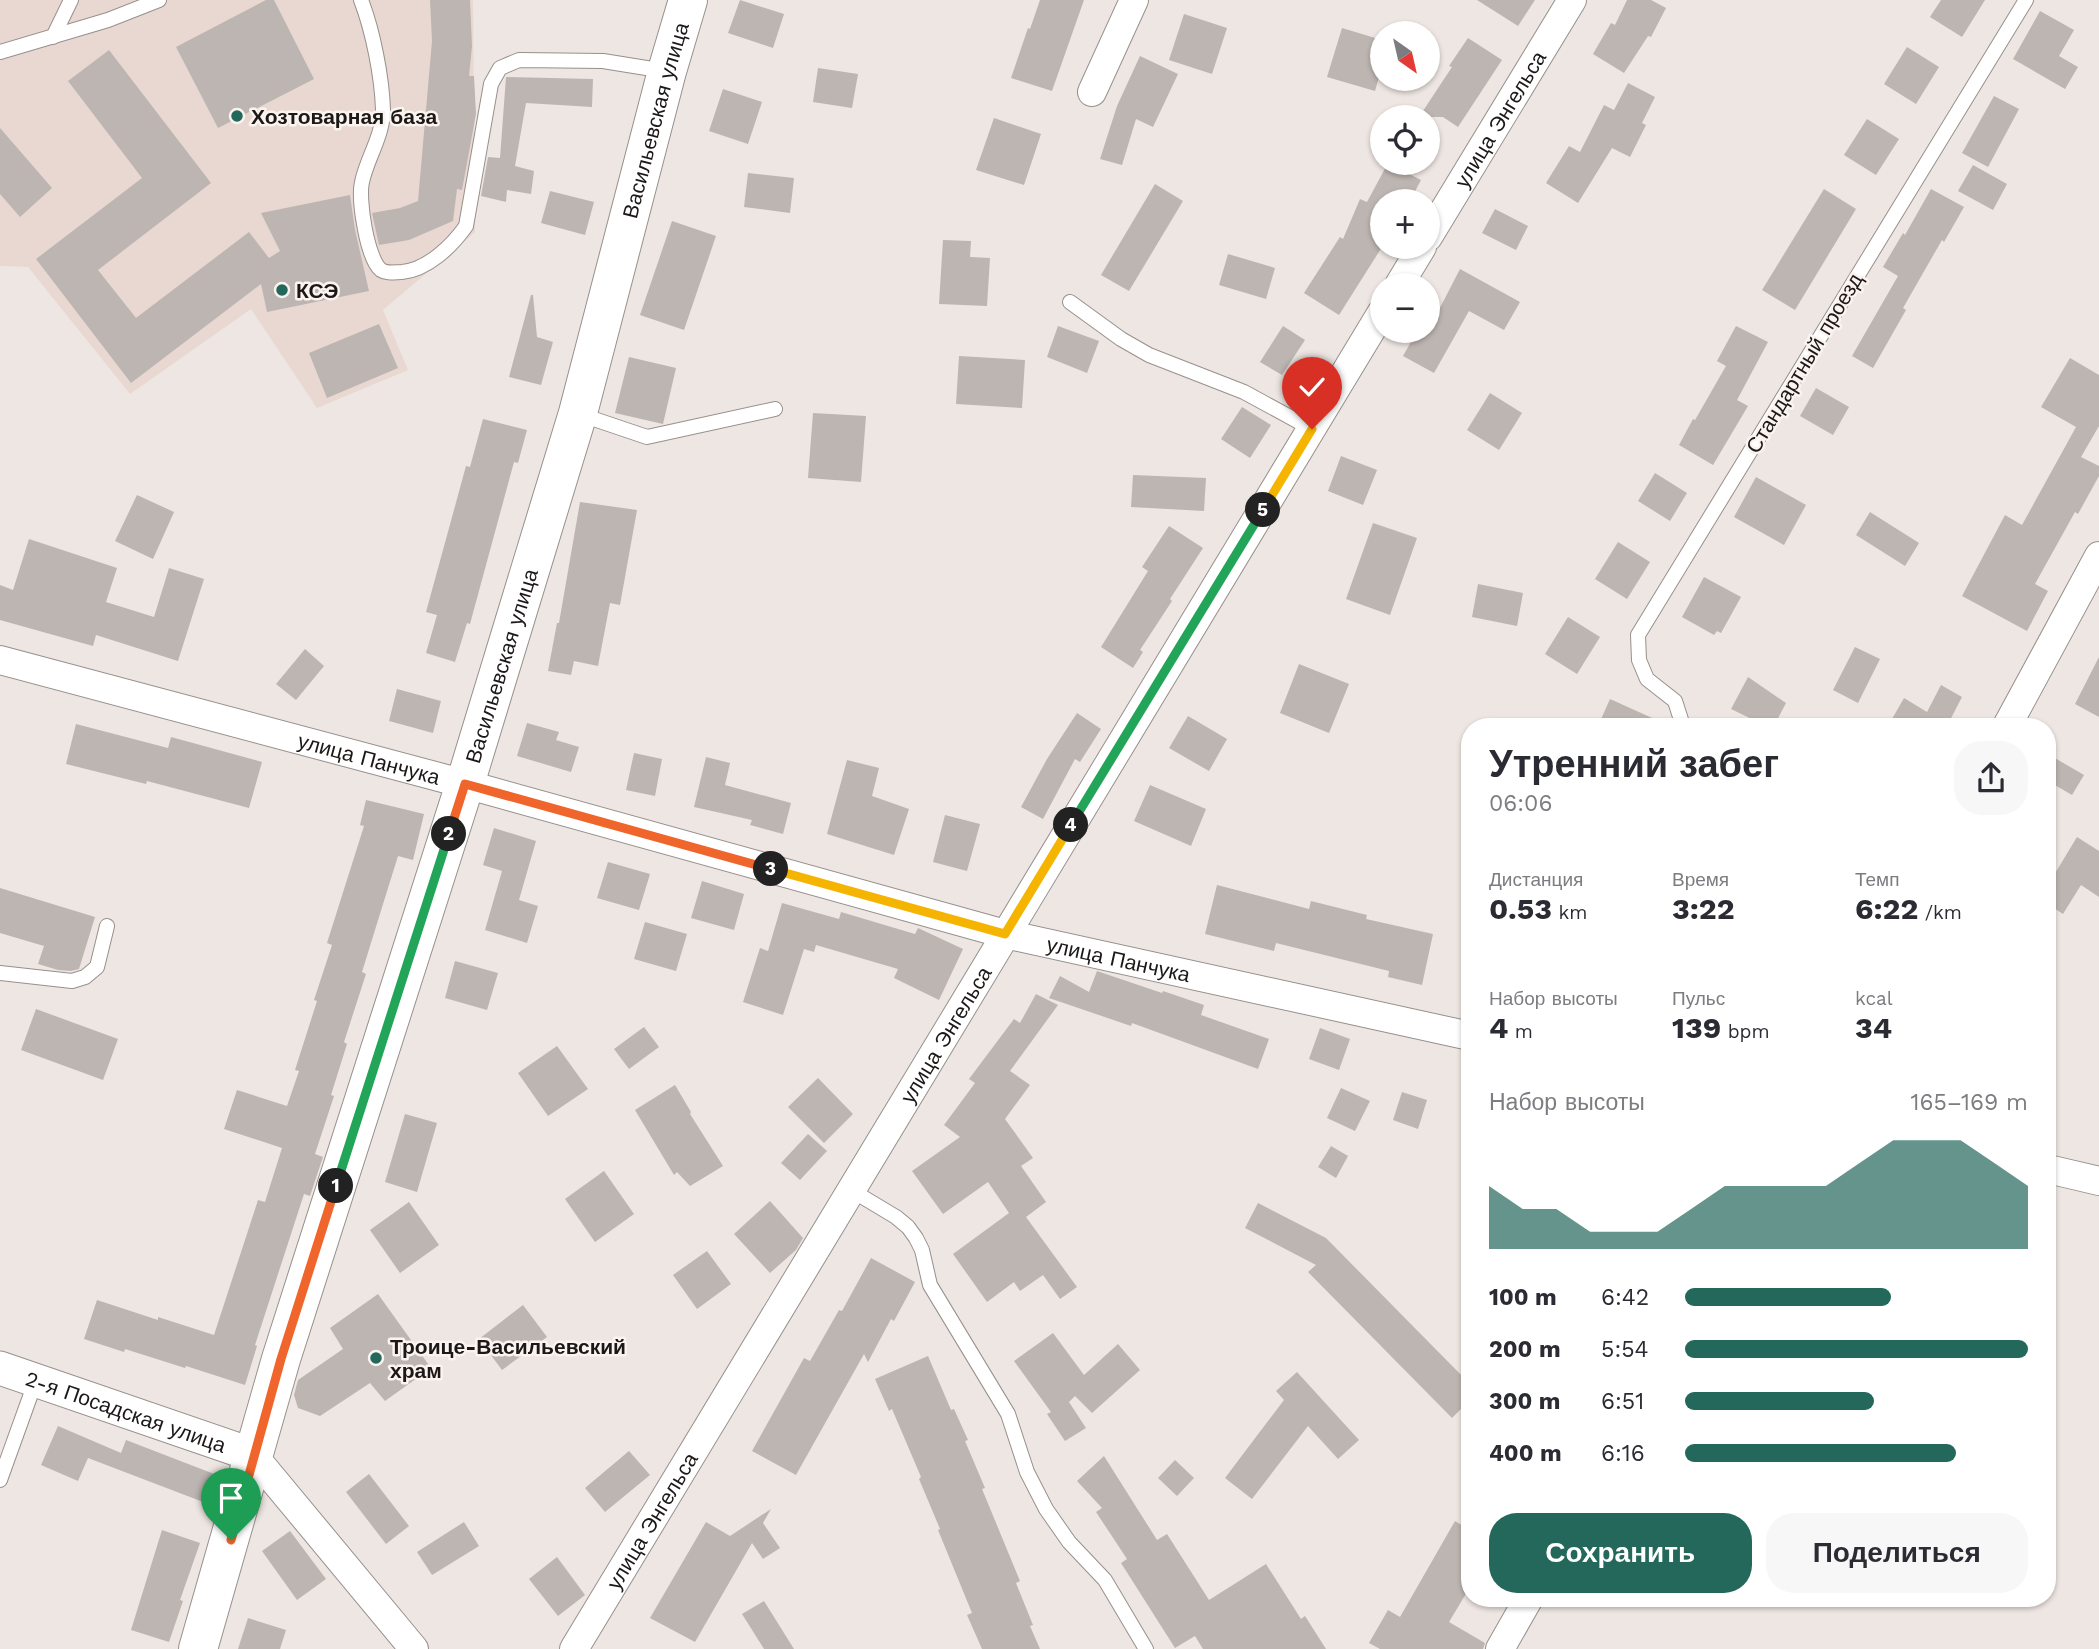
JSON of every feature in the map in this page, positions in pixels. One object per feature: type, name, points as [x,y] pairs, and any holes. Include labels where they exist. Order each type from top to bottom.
[{"type":"main road","name":"Васильевская улица","points":[[198,1649],[281,1359],[465,784],[578,413],[688,0]]},
{"type":"street","points":[[1092,93],[1134,0]]},
{"type":"street","name":"улица Энгельса","points":[[1440,217],[1572,0]]},
{"type":"street","name":"улица Энгельса","points":[[574,1649],[1370,332]]},
{"type":"street","points":[[2011,718],[2099,556]]},
{"type":"street","name":"улица Панчука","points":[[0,660],[465,784],[1005,934],[1461,1033]]},
{"type":"street","points":[[2056,1170],[2099,1181]]},
{"type":"street","name":"2-я Посадская улица","points":[[0,1368],[253,1455],[414,1649]]},
{"type":"street","points":[[1500,1649],[1524,1607]]},
{"type":"lane","points":[[53,37],[71,0]]},
{"type":"lane","points":[[0,52],[108,20],[159,0]]},
{"type":"lane","points":[[361,0],[369,21],[383,114],[362,182],[361,197],[370,250],[381,270],[388,273],[407,272],[430,261],[455,241],[466,226],[491,84],[500,68],[519,60],[603,61],[667,71]]},
{"type":"lane","name":"Стандартный проезд","points":[[1680,718],[1675,701],[1647,679],[1639,660],[1638,635],[2026,0]]},
{"type":"lane","points":[[1070,302],[1121,339],[1149,355],[1244,392],[1312,429]]},
{"type":"lane","points":[[578,413],[647,437],[775,409]]},
{"type":"lane","points":[[0,973],[72,981],[85,977],[97,967],[107,926]]},
{"type":"lane","points":[[851,1190],[896,1217],[916,1238],[922,1250],[930,1285],[1008,1415],[1027,1472],[1046,1509],[1069,1542],[1105,1580],[1146,1649]]},
{"type":"lane","points":[[0,1480],[36,1380]]},
{"type":"shaded area","name":"Хозтоварная база","points":[[0,0],[473,0],[475,232],[383,310],[408,370],[317,408],[251,309],[130,394],[28,267],[0,266]]},
{"type":"building","points":[[266,0],[274,0],[314,79],[218,128],[176,47]]},
{"type":"building","points":[[430,0],[470,0],[472,46],[469,76],[474,76],[476,114],[462,190],[457,189],[453,221],[409,240],[379,245],[372,213],[400,208],[418,201],[432,41]]},
{"type":"building","points":[[740,0],[784,14],[773,48],[728,33]]},
{"type":"building","points":[[1040,0],[1084,0],[1052,91],[1011,78]]},
{"type":"building","points":[[1477,0],[1535,0],[1518,26]]},
{"type":"building","points":[[1627,0],[1651,0],[1666,8],[1651,37],[1648,36],[1624,73],[1593,54],[1611,23],[1615,25]]},
{"type":"building","points":[[1941,0],[1985,0],[1962,37],[1930,17]]},
{"type":"building","points":[[2040,11],[2074,30],[2059,56],[2078,67],[2065,89],[2013,59]]},
{"type":"building","points":[[1184,14],[1227,28],[1212,74],[1169,60]]},
{"type":"building","points":[[1342,28],[1370,36],[1370,90],[1327,77]]},
{"type":"building","points":[[1468,38],[1502,60],[1458,127],[1440,117],[1440,105],[1427,105],[1436,91],[1440,91],[1440,85],[1452,67],[1449,66]]},
{"type":"building","points":[[1907,47],[1939,67],[1916,104],[1884,84]]},
{"type":"building","points":[[109,50],[211,183],[98,270],[136,318],[249,232],[269,258],[280,251],[261,213],[350,195],[369,291],[267,312],[261,284],[131,383],[36,259],[142,178],[68,81]]},
{"type":"building","points":[[1140,56],[1178,74],[1153,127],[1136,119],[1122,165],[1100,159],[1117,106]]},
{"type":"building","points":[[818,68],[858,74],[852,108],[813,102]]},
{"type":"building","points":[[506,77],[593,79],[592,107],[526,103],[515,166],[534,171],[531,194],[507,190],[506,202],[481,196],[488,157],[500,158]]},
{"type":"building","points":[[1628,83],[1655,97],[1642,123],[1646,125],[1630,157],[1612,148],[1578,203],[1546,183],[1569,146],[1580,152],[1604,105],[1614,110]]},
{"type":"building","points":[[723,89],[762,102],[748,144],[709,131]]},
{"type":"building","points":[[1994,96],[2019,109],[1988,167],[1962,153]]},
{"type":"building","points":[[994,118],[1041,134],[1024,185],[976,170]]},
{"type":"building","points":[[1867,119],[1899,139],[1876,175],[1844,155]]},
{"type":"building","points":[[0,128],[52,188],[20,217],[0,194]]},
{"type":"building","points":[[1973,165],[2007,184],[1993,210],[1958,191]]},
{"type":"building","points":[[748,173],[794,178],[790,213],[744,207]]},
{"type":"building","points":[[1382,175],[1411,175],[1421,180],[1416,189],[1374,189]]},
{"type":"building","points":[[1155,184],[1183,201],[1129,291],[1101,275]]},
{"type":"building","points":[[1824,189],[1856,209],[1795,310],[1762,290]]},
{"type":"building","points":[[1931,189],[1964,207],[1903,308],[1906,310],[1873,368],[1852,356],[1898,276],[1883,267]]},
{"type":"building","points":[[550,191],[594,202],[585,235],[541,223]]},
{"type":"building","points":[[1370,196],[1370,259],[1374,259],[1339,315],[1304,293],[1340,237],[1343,239],[1360,199],[1367,202]]},
{"type":"building","points":[[1495,209],[1528,226],[1516,250],[1482,233]]},
{"type":"building","points":[[672,221],[716,236],[684,330],[640,315]]},
{"type":"building","points":[[943,240],[971,241],[970,257],[990,258],[987,306],[939,304]]},
{"type":"building","points":[[1228,254],[1275,268],[1266,299],[1219,285]]},
{"type":"building","points":[[1460,269],[1520,302],[1504,330],[1469,311],[1434,373],[1403,356],[1410,343],[1440,343],[1440,308]]},
{"type":"building","points":[[531,295],[537,337],[553,342],[541,385],[509,377]]},
{"type":"building","points":[[379,324],[398,368],[327,398],[309,353]]},
{"type":"building","points":[[1058,326],[1099,341],[1087,373],[1047,357]]},
{"type":"building","points":[[1283,326],[1305,340],[1282,375],[1260,362]]},
{"type":"building","points":[[1736,326],[1768,342],[1737,400],[1748,406],[1713,465],[1679,445],[1726,366],[1717,361]]},
{"type":"building","points":[[959,356],[1025,360],[1022,408],[956,404]]},
{"type":"building","points":[[629,357],[676,368],[663,424],[615,413]]},
{"type":"building","points":[[2070,358],[2099,375],[2099,426],[2081,457],[2099,466],[2099,476],[2078,514],[2075,512],[2035,584],[2048,591],[2027,631],[1962,596],[2005,515],[2022,525],[2076,427],[2041,407]]},
{"type":"building","points":[[1816,388],[1849,407],[1833,435],[1800,416]]},
{"type":"building","points":[[1490,393],[1522,413],[1499,450],[1467,430]]},
{"type":"building","points":[[1242,407],[1271,425],[1250,458],[1221,439]]},
{"type":"building","points":[[813,413],[866,416],[861,482],[808,478]]},
{"type":"building","points":[[483,419],[527,430],[518,463],[514,462],[470,624],[467,623],[455,662],[426,653],[437,615],[426,612],[466,466],[470,467]]},
{"type":"building","points":[[1341,456],[1377,470],[1363,505],[1328,491]]},
{"type":"building","points":[[1655,473],[1687,493],[1670,521],[1638,501]]},
{"type":"building","points":[[1133,475],[1206,478],[1204,511],[1131,507]]},
{"type":"building","points":[[1756,477],[1806,505],[1784,545],[1734,517]]},
{"type":"building","points":[[137,495],[174,512],[153,559],[115,541]]},
{"type":"building","points":[[580,502],[637,510],[620,605],[610,603],[598,666],[574,661],[571,675],[548,671]]},
{"type":"building","points":[[1870,512],[1919,543],[1905,566],[1856,535]]},
{"type":"building","points":[[1373,523],[1417,538],[1390,615],[1346,599]]},
{"type":"building","points":[[1169,526],[1203,548],[1140,650],[1143,652],[1133,668],[1101,647],[1148,571],[1142,567]]},
{"type":"building","points":[[29,539],[117,568],[106,602],[154,617],[169,568],[204,579],[178,661],[96,635],[93,646],[0,620],[0,585],[13,590]]},
{"type":"building","points":[[1618,542],[1650,562],[1627,599],[1595,579]]},
{"type":"building","points":[[1704,577],[1741,597],[1721,633],[1717,631],[1714,635],[1682,617]]},
{"type":"building","points":[[1478,584],[1523,593],[1517,626],[1472,617]]},
{"type":"building","points":[[1568,617],[1600,637],[1577,674],[1545,654]]},
{"type":"building","points":[[1855,647],[1880,659],[1858,703],[1833,690]]},
{"type":"building","points":[[305,649],[324,666],[296,700],[276,684]]},
{"type":"building","points":[[2099,657],[2099,717],[2075,704]]},
{"type":"building","points":[[1299,664],[1349,684],[1329,733],[1280,713]]},
{"type":"building","points":[[1748,677],[1786,703],[1778,718],[1750,718],[1731,709]]},
{"type":"building","points":[[1941,685],[1962,697],[1951,718],[1893,718],[1904,698],[1927,712]]},
{"type":"building","points":[[397,689],[441,701],[433,733],[389,721]]},
{"type":"building","points":[[1610,699],[1652,718],[1602,718]]},
{"type":"building","points":[[1077,713],[1101,729],[1080,762],[1075,759],[1043,819],[1021,807],[1047,759]]},
{"type":"building","points":[[1188,716],[1227,739],[1209,771],[1169,748]]},
{"type":"building","points":[[527,723],[559,732],[556,740],[579,747],[571,772],[517,756]]},
{"type":"building","points":[[76,724],[168,748],[171,737],[262,762],[249,808],[147,781],[146,784],[66,764]]},
{"type":"building","points":[[634,753],[662,759],[655,796],[626,790]]},
{"type":"building","points":[[706,757],[730,763],[725,785],[791,803],[783,834],[750,825],[752,820],[694,807]]},
{"type":"building","points":[[2056,759],[2084,775],[2072,795],[2056,786]]},
{"type":"building","points":[[847,760],[879,768],[872,796],[909,809],[894,855],[827,834]]},
{"type":"building","points":[[1150,785],[1206,809],[1191,846],[1134,821]]},
{"type":"building","points":[[366,800],[424,814],[413,860],[398,856],[362,972],[366,974],[344,1042],[347,1044],[331,1095],[334,1096],[315,1154],[323,1157],[310,1196],[304,1194],[255,1345],[257,1346],[245,1385],[84,1339],[97,1300],[214,1335],[258,1200],[265,1202],[282,1148],[224,1129],[237,1090],[287,1106],[299,1071],[295,1070],[317,1001],[314,1000],[332,945],[327,943],[364,826],[360,825]]},
{"type":"building","points":[[945,815],[980,824],[967,871],[933,862]]},
{"type":"building","points":[[494,828],[536,841],[519,900],[538,906],[527,943],[485,930],[502,871],[483,865]]},
{"type":"building","points":[[2077,837],[2099,851],[2099,897],[2081,885],[2063,914],[2056,909],[2056,872]]},
{"type":"building","points":[[608,862],[650,874],[639,910],[597,898]]},
{"type":"building","points":[[702,881],[744,894],[734,930],[691,918]]},
{"type":"building","points":[[1217,885],[1309,909],[1311,901],[1367,915],[1366,919],[1433,934],[1422,985],[1388,977],[1389,971],[1276,943],[1274,951],[1205,934]]},
{"type":"building","points":[[0,888],[95,917],[79,969],[58,970],[38,964],[44,946],[0,933]]},
{"type":"building","points":[[782,903],[839,919],[841,912],[915,934],[918,928],[963,949],[939,1000],[894,978],[898,969],[816,945],[814,952],[804,949],[783,1015],[743,1002],[760,948],[768,951]]},
{"type":"building","points":[[645,922],[687,934],[676,971],[634,959]]},
{"type":"building","points":[[455,961],[498,973],[487,1010],[445,998]]},
{"type":"building","points":[[1097,971],[1204,1005],[1201,1015],[1269,1039],[1258,1069],[1132,1023],[1131,1026],[1049,998],[1060,976],[1089,992]]},
{"type":"building","points":[[1036,994],[1058,1005],[1010,1071],[1030,1085],[1005,1119],[1033,1158],[1021,1166],[1046,1202],[1026,1217],[1077,1287],[1060,1299],[1043,1275],[1020,1291],[1014,1282],[987,1302],[953,1254],[1009,1213],[988,1182],[943,1214],[912,1171],[960,1137],[944,1125],[975,1083],[969,1079],[1014,1019],[1020,1023]]},
{"type":"building","points":[[36,1009],[118,1039],[103,1080],[21,1050]]},
{"type":"building","points":[[644,1027],[659,1047],[629,1069],[614,1049]]},
{"type":"building","points":[[1320,1028],[1350,1039],[1339,1070],[1309,1059]]},
{"type":"building","points":[[557,1046],[588,1089],[548,1116],[518,1073]]},
{"type":"building","points":[[818,1078],[853,1114],[824,1143],[788,1107]]},
{"type":"building","points":[[675,1085],[723,1166],[690,1186],[677,1172],[674,1175],[635,1110]]},
{"type":"building","points":[[1341,1088],[1370,1101],[1355,1131],[1327,1118]]},
{"type":"building","points":[[1402,1092],[1427,1100],[1418,1129],[1393,1120]]},
{"type":"building","points":[[405,1114],[437,1123],[417,1192],[385,1182]]},
{"type":"building","points":[[808,1134],[827,1151],[800,1180],[781,1163]]},
{"type":"building","points":[[1331,1146],[1348,1156],[1336,1178],[1318,1167]]},
{"type":"building","points":[[604,1171],[634,1214],[595,1242],[565,1199]]},
{"type":"building","points":[[770,1201],[803,1238],[796,1250],[770,1273],[734,1234]]},
{"type":"building","points":[[409,1202],[439,1245],[400,1273],[370,1230]]},
{"type":"building","points":[[1258,1203],[1326,1238],[1461,1375],[1461,1409],[1452,1418],[1308,1272],[1316,1265],[1245,1228]]},
{"type":"building","points":[[707,1251],[731,1284],[697,1309],[673,1275]]},
{"type":"building","points":[[871,1258],[915,1282],[868,1362],[864,1354],[796,1475],[752,1451],[804,1358],[810,1361]]},
{"type":"building","name":"Троице-Васильевский храм","points":[[378,1294],[431,1368],[385,1401],[370,1383],[320,1416],[298,1408],[294,1395],[298,1380],[343,1349],[330,1328]]},
{"type":"building","points":[[523,1305],[547,1337],[502,1370],[479,1339]]},
{"type":"building","points":[[1053,1333],[1084,1375],[1118,1344],[1140,1370],[1092,1413],[1075,1396],[1069,1402],[1086,1428],[1065,1441],[1047,1414],[1051,1412],[1014,1361]]},
{"type":"building","points":[[928,1356],[951,1410],[954,1409],[968,1440],[965,1441],[985,1488],[982,1489],[1020,1581],[1016,1583],[1040,1649],[982,1649],[967,1615],[972,1613],[938,1530],[940,1529],[919,1479],[921,1477],[892,1409],[889,1411],[875,1379]]},
{"type":"building","points":[[1297,1372],[1359,1440],[1338,1459],[1308,1426],[1252,1499],[1225,1478],[1284,1400],[1276,1391]]},
{"type":"building","points":[[58,1426],[121,1453],[126,1440],[222,1477],[211,1505],[88,1458],[78,1481],[41,1465]]},
{"type":"building","points":[[629,1451],[650,1475],[605,1512],[585,1488]]},
{"type":"building","points":[[1104,1456],[1157,1540],[1167,1534],[1209,1600],[1266,1564],[1301,1619],[1305,1616],[1326,1649],[1203,1649],[1195,1636],[1175,1648],[1121,1563],[1127,1559],[1096,1512],[1102,1508],[1077,1481]]},
{"type":"building","points":[[1175,1460],[1194,1478],[1177,1496],[1158,1478]]},
{"type":"building","points":[[369,1474],[409,1526],[386,1544],[346,1492]]},
{"type":"building","points":[[771,1509],[763,1523],[780,1548],[763,1559],[752,1543],[695,1642],[650,1618],[706,1522],[730,1536]]},
{"type":"building","points":[[1455,1521],[1461,1525],[1461,1602],[1449,1622],[1485,1643],[1483,1649],[1380,1649],[1369,1643],[1388,1610],[1400,1617]]},
{"type":"building","points":[[464,1522],[479,1546],[432,1575],[417,1552]]},
{"type":"building","points":[[162,1530],[200,1543],[169,1642],[131,1630]]},
{"type":"building","points":[[290,1531],[326,1579],[297,1600],[262,1551]]},
{"type":"building","points":[[557,1557],[585,1595],[558,1616],[529,1579]]},
{"type":"building","points":[[764,1601],[794,1649],[764,1649],[742,1614]]},
{"type":"building","points":[[248,1618],[286,1630],[280,1649],[238,1649]]},
{"type":"place","name":"Хозтоварная база","points":[[237,116]]},
{"type":"place","name":"КСЭ","points":[[282,290]]},
{"type":"place","name":"Троице-Васильевский храм","points":[[376,1358]]},
{"type":"route","points":[[231,1540],[281,1359],[465,784],[1005,934],[1312,429]]}]
